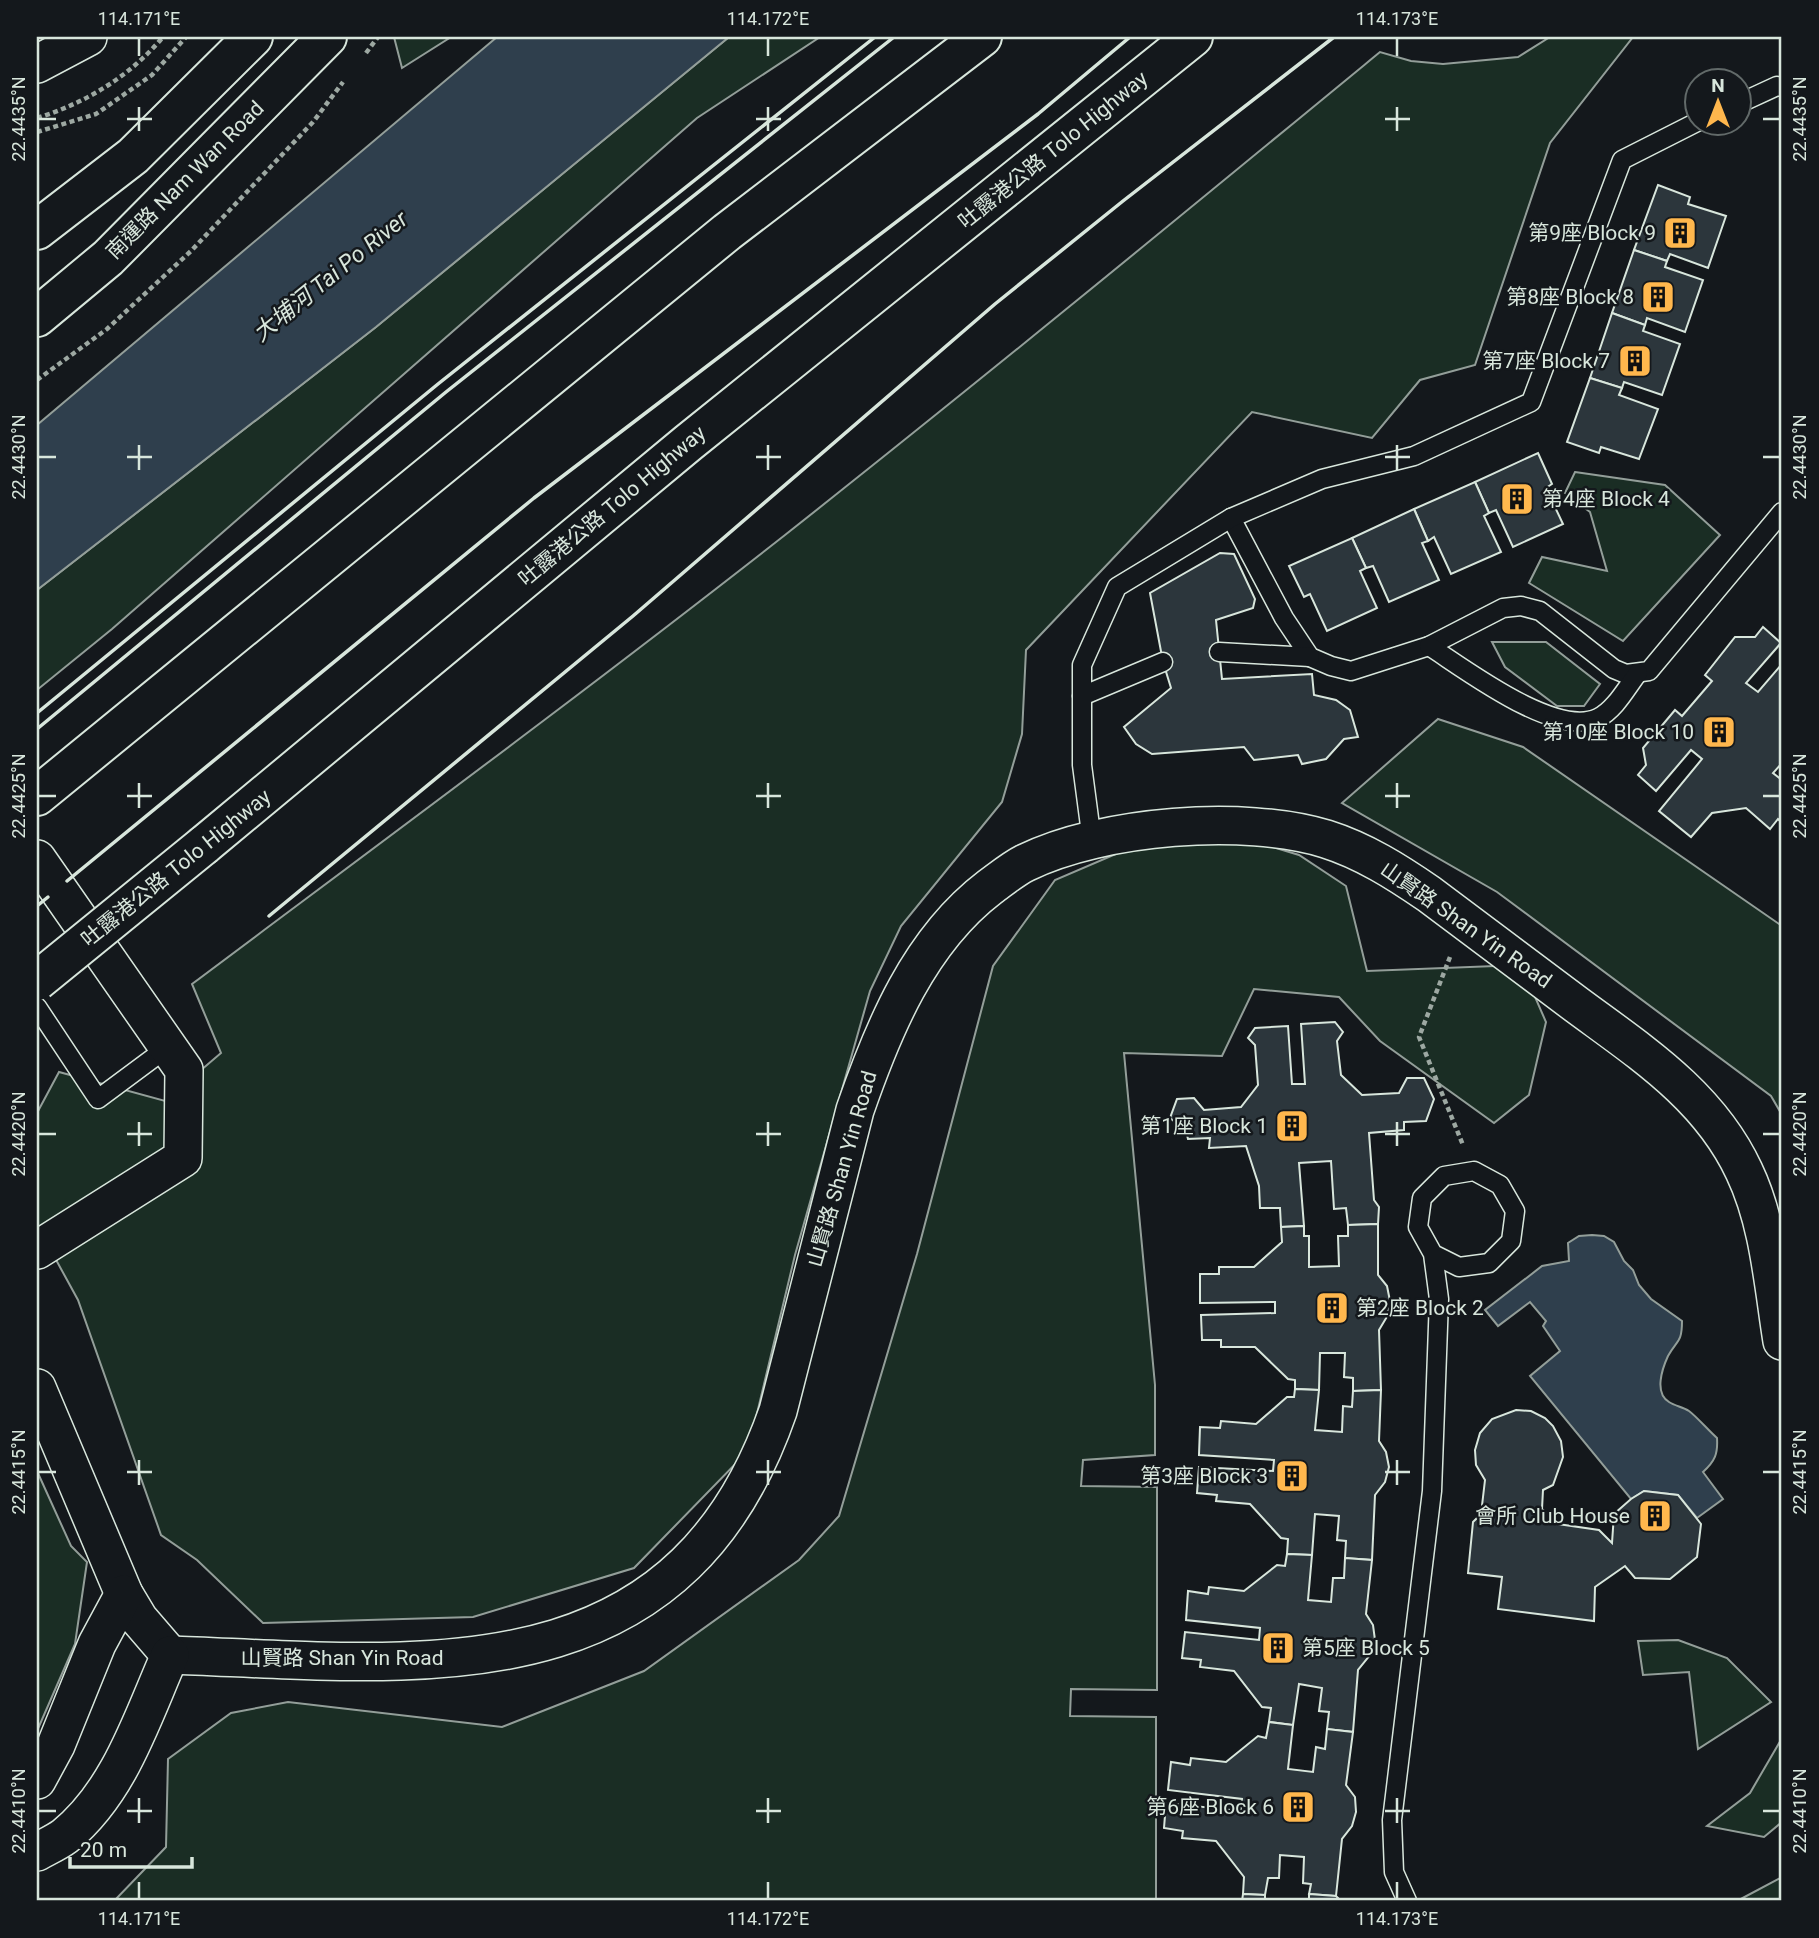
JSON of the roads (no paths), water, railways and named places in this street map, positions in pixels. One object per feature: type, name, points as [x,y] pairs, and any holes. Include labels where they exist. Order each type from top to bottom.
[{"type":"main road","points":[[37,230],[133,156],[253,37]]},
{"type":"main road","name":"南運路 Nam Wan Road","points":[[37,317],[108,258],[327,37]]},
{"type":"main road","points":[[37,796],[727,232],[982,37]]},
{"type":"main road","name":"吐露港公路 Tolo Highway","points":[[37,981],[688,443],[1193,37]]},
{"type":"street","points":[[37,64],[88,37]]},
{"type":"street","name":"山賢路 Shan Yin Road","points":[[170,1655],[402,1662],[503,1652],[547,1642],[586,1628],[650,1594],[678,1571],[731,1511],[751,1478],[766,1445],[778,1411],[855,1110],[890,1018],[907,986],[957,918],[988,888],[1024,863],[1092,841],[1173,828],[1237,826],[1294,831],[1362,853],[1399,874],[1464,920],[1657,1064],[1707,1112],[1745,1172],[1756,1203],[1763,1228],[1782,1341]]},
{"type":"street","points":[[37,1250],[183,1158],[184,1070],[41,874]]},
{"type":"street","points":[[37,1388],[124,1594],[139,1619],[170,1655],[117,1773],[99,1801],[62,1838],[37,1852]]},
{"type":"street","points":[[37,1780],[62,1732],[96,1644],[124,1594]]},
{"type":"lane","points":[[1752,97],[1777,86],[1782,87]]},
{"type":"lane","points":[[1092,841],[1082,765],[1082,665],[1117,587],[1231,518],[1322,479],[1414,456],[1531,402],[1622,160],[1682,130]]},
{"type":"lane","points":[[1219,652],[1310,657],[1351,671],[1429,646],[1503,608],[1521,606],[1540,611],[1604,664],[1626,674],[1649,671],[1782,512]]},
{"type":"lane","points":[[1231,518],[1284,618],[1310,657]]},
{"type":"lane","points":[[1429,646],[1528,708],[1552,718],[1586,721],[1597,719],[1612,706],[1638,673]]},
{"type":"lane","points":[[1082,696],[1163,662]]},
{"type":"lane","points":[[37,1007],[98,1099],[168,1047]]},
{"type":"lane","points":[[1407,1901],[1394,1872],[1392,1820],[1432,1491],[1439,1299],[1433,1254],[1418,1227],[1422,1198],[1444,1176],[1474,1171],[1500,1185],[1515,1211],[1511,1241],[1489,1263],[1459,1267],[1433,1254]]},
{"type":"water","name":"大埔河 Tai Po River","points":[[497,37],[729,37],[376,327],[37,590],[37,425]]},
{"type":"water","points":[[1579,1236],[1604,1236],[1614,1242],[1624,1261],[1633,1270],[1639,1285],[1651,1299],[1682,1321],[1680,1338],[1664,1367],[1662,1393],[1669,1402],[1692,1413],[1717,1438],[1715,1457],[1703,1472],[1723,1499],[1697,1518],[1678,1495],[1644,1491],[1631,1499],[1530,1376],[1560,1351],[1543,1326],[1546,1321],[1530,1302],[1498,1326],[1485,1310],[1542,1266],[1569,1261],[1568,1243]]},
{"type":"place","name":"第9座 Block 9","points":[[1680,233]]},
{"type":"place","name":"第8座 Block 8","points":[[1658,297]]},
{"type":"place","name":"第7座 Block 7","points":[[1635,361]]},
{"type":"place","name":"第4座 Block 4","points":[[1517,499]]},
{"type":"place","name":"第10座 Block 10","points":[[1719,732]]},
{"type":"place","name":"第1座 Block 1","points":[[1292,1126]]},
{"type":"place","name":"第2座 Block 2","points":[[1332,1308]]},
{"type":"place","name":"第3座 Block 3","points":[[1292,1476]]},
{"type":"place","name":"會所 Club House","points":[[1655,1516]]},
{"type":"place","name":"第5座 Block 5","points":[[1278,1648]]},
{"type":"place","name":"第6座 Block 6","points":[[1298,1807]]}]
